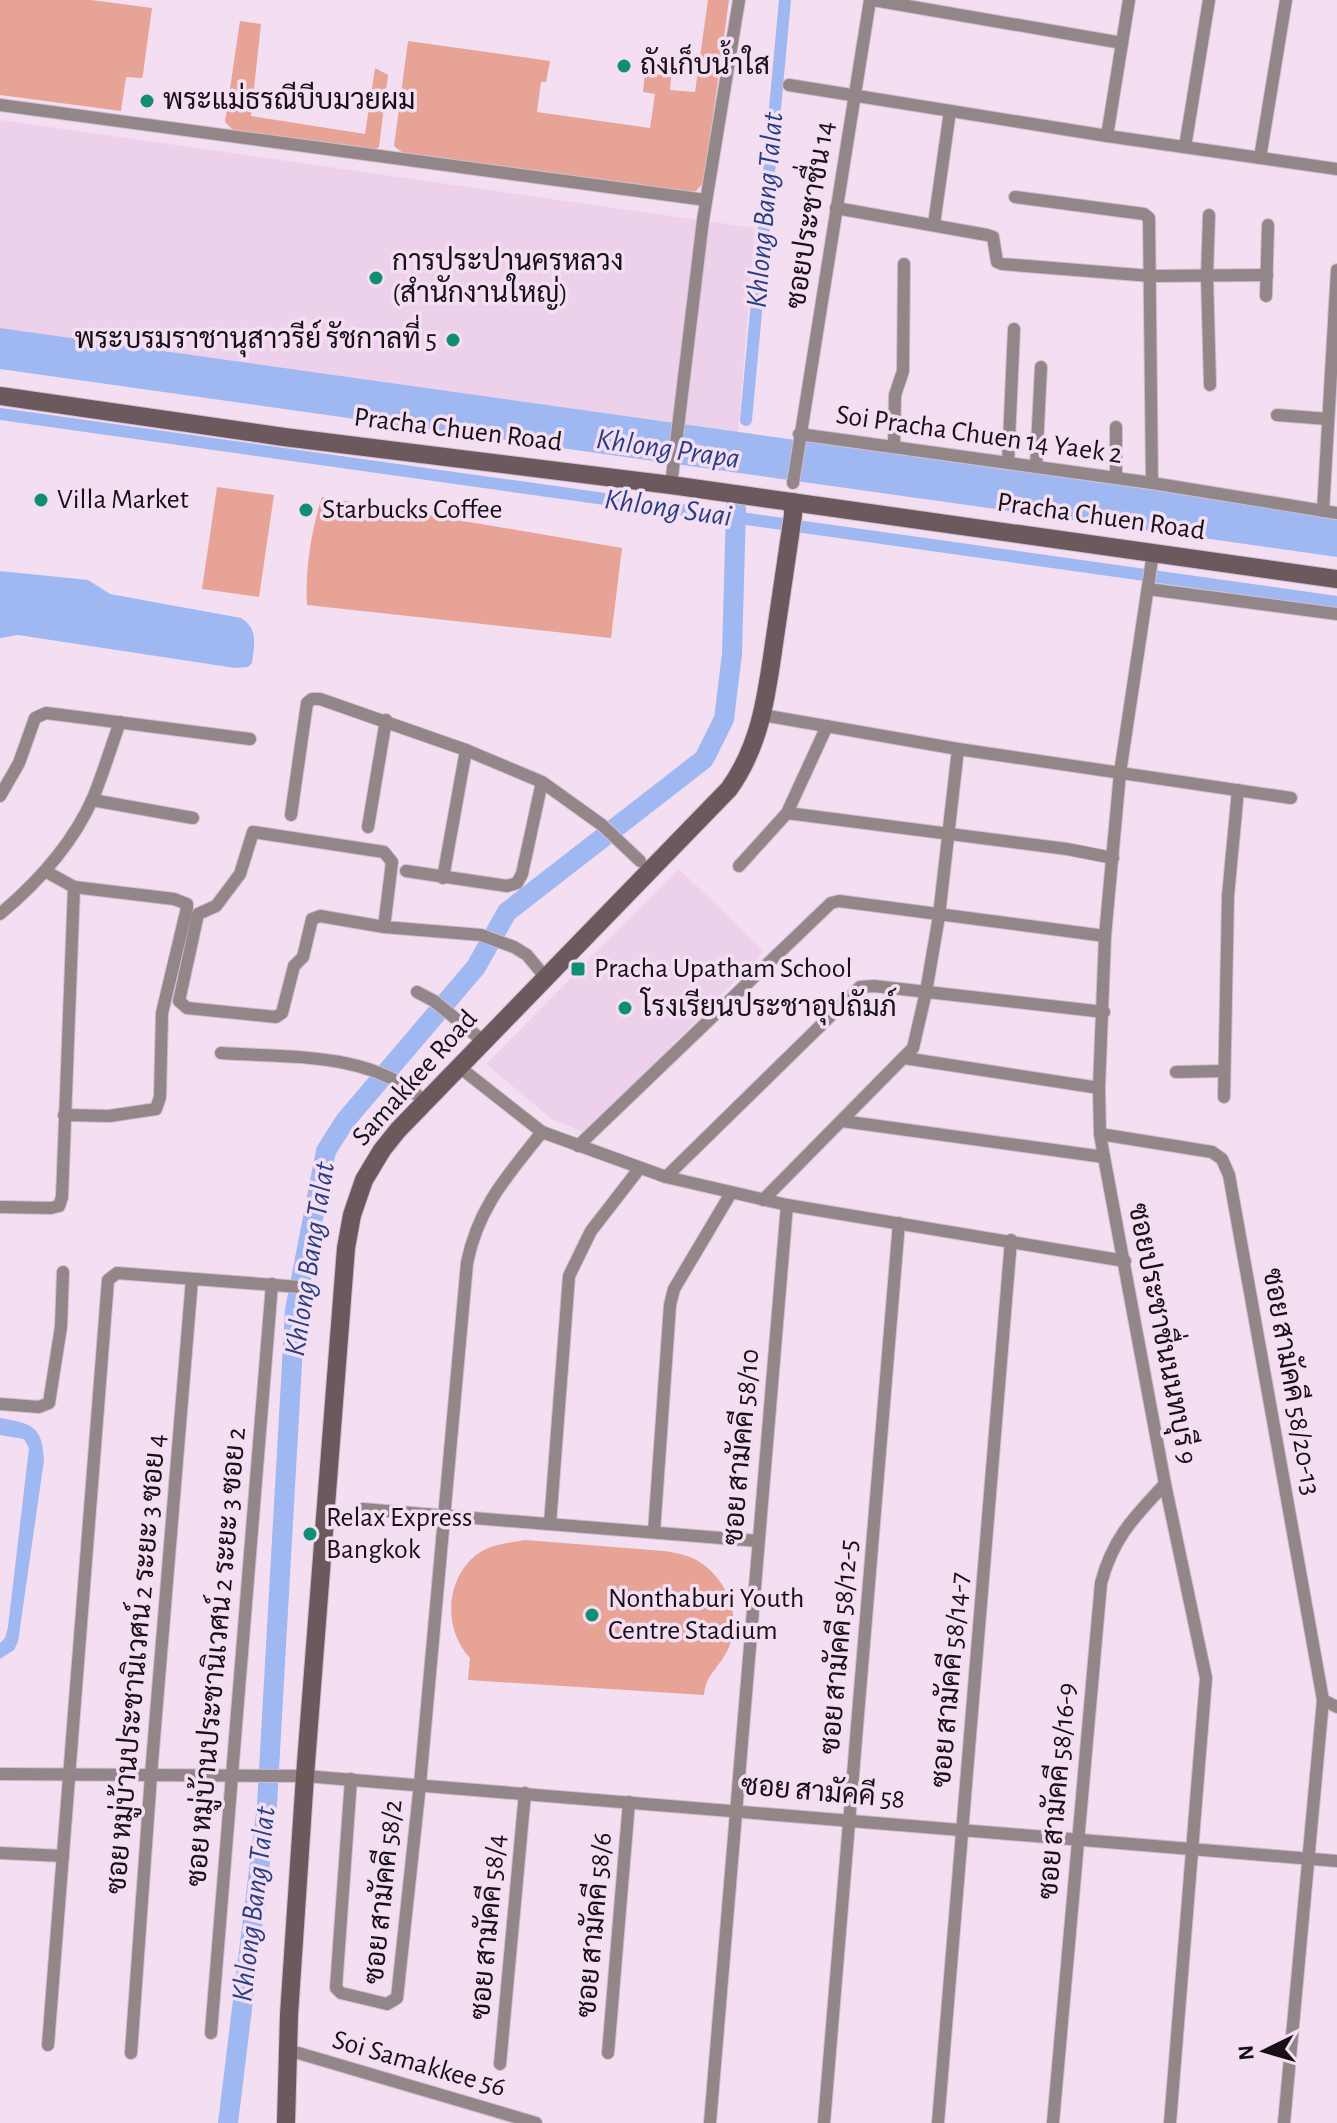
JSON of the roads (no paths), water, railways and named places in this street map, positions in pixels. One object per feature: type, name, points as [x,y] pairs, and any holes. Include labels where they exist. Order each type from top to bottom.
[{"type":"main road","name":"Pracha Chuen Road","points":[[0,396],[284,437],[672,478],[1153,559],[1337,579]]},
{"type":"main road","name":"Samakkee Road","points":[[291,2121],[288,2050],[305,1776],[342,1290],[352,1215],[374,1163],[398,1130],[729,789],[749,758],[762,715],[793,500]]},
{"type":"street","points":[[672,478],[706,200],[739,0]]},
{"type":"street","points":[[872,0],[1122,43]]},
{"type":"street","name":"ซอยประชาชื่น 14","points":[[793,500],[799,436],[872,0]]},
{"type":"street","points":[[1107,136],[1129,0]]},
{"type":"street","points":[[1185,147],[1209,0]]},
{"type":"street","points":[[1260,158],[1286,0]]},
{"type":"street","points":[[789,85],[1337,169]]},
{"type":"street","points":[[0,105],[706,200]]},
{"type":"street","points":[[934,224],[950,111]]},
{"type":"street","points":[[1015,197],[1144,214],[1149,218],[1152,483]]},
{"type":"street","points":[[836,208],[993,237],[997,262],[1002,264],[1151,276],[1267,275]]},
{"type":"street","points":[[1209,215],[1210,385]]},
{"type":"street","points":[[1266,296],[1268,225]]},
{"type":"street","points":[[894,447],[895,395],[903,371],[904,264]]},
{"type":"street","points":[[1323,511],[1337,270]]},
{"type":"street","points":[[1008,463],[1014,329]]},
{"type":"street","points":[[1036,467],[1041,367]]},
{"type":"street","points":[[1277,415],[1328,419]]},
{"type":"street","points":[[1116,427],[1116,478]]},
{"type":"street","name":"Soi Pracha Chuen 14 Yaek 2","points":[[799,436],[1152,483],[1337,513]]},
{"type":"street","name":"ซอยประชาชื่นนนทบุรี 9","points":[[1153,559],[1120,773],[1105,936],[1099,1088],[1104,1157],[1165,1484],[1206,1678],[1170,2123]]},
{"type":"street","points":[[1149,586],[1337,614]]},
{"type":"street","points":[[291,815],[307,703],[320,699],[386,720],[542,782],[602,825],[640,861]]},
{"type":"street","points":[[0,796],[19,763],[35,718],[40,714],[250,739]]},
{"type":"street","points":[[762,715],[958,749],[1291,798]]},
{"type":"street","points":[[368,827],[386,720]]},
{"type":"street","points":[[0,914],[45,871],[78,825],[92,800],[120,722]]},
{"type":"street","points":[[739,866],[787,813],[827,726]]},
{"type":"street","points":[[763,1200],[913,1048],[939,916],[958,749]]},
{"type":"street","points":[[443,878],[466,750]]},
{"type":"street","points":[[406,871],[507,886],[517,883],[522,874],[542,782]]},
{"type":"street","points":[[1224,1097],[1228,896],[1238,790]]},
{"type":"street","points":[[92,800],[193,818]]},
{"type":"street","points":[[787,813],[1067,849],[1113,858]]},
{"type":"street","points":[[384,927],[392,862],[384,852],[253,832],[240,874],[216,906],[198,914],[179,1001],[187,1008],[276,1017],[282,1013],[294,966],[303,957],[312,919],[320,916],[384,927],[481,935],[527,955],[546,978]]},
{"type":"street","points":[[45,871],[74,887],[174,899],[187,904],[162,1013],[160,1097],[156,1109],[109,1116],[64,1115]]},
{"type":"street","points":[[0,1207],[51,1208],[59,1206],[62,1197],[74,887]]},
{"type":"street","points":[[578,1146],[831,903],[839,901],[1105,936]]},
{"type":"street","points":[[666,1177],[860,987],[874,986],[1104,1012]]},
{"type":"street","points":[[417,992],[434,1001],[483,1041]]},
{"type":"street","points":[[221,1053],[346,1063],[375,1070],[409,1086],[425,1102]]},
{"type":"street","points":[[904,1058],[1099,1088]]},
{"type":"street","points":[[458,1066],[542,1132],[666,1177],[787,1205],[1125,1261]]},
{"type":"street","points":[[1176,1072],[1224,1071]]},
{"type":"street","points":[[842,1121],[1104,1157]]},
{"type":"street","name":"ซอย สามัคคี 58/2","points":[[351,1779],[336,1988],[341,1993],[380,2004],[391,2003],[397,1998],[420,1784],[465,1282],[471,1245],[488,1203],[542,1132]]},
{"type":"street","name":"ซอย สามัคคี 58/20-13","points":[[1100,1134],[1212,1152],[1226,1166],[1323,1700],[1284,2123]]},
{"type":"street","points":[[550,1524],[569,1276],[591,1231],[639,1169]]},
{"type":"street","points":[[654,1532],[674,1289],[731,1193]]},
{"type":"street","name":"ซอย สามัคคี 58/10","points":[[710,2123],[787,1205]]},
{"type":"street","name":"ซอย สามัคคี 58/12-5","points":[[824,2123],[899,1223]]},
{"type":"street","name":"ซอย สามัคคี 58/14-7","points":[[938,2123],[1011,1240]]},
{"type":"street","points":[[0,1404],[39,1407],[49,1403],[61,1327],[63,1272]]},
{"type":"street","points":[[48,2045],[108,1280],[117,1273],[313,1288]]},
{"type":"street","name":"ซอย หมู่บ้านประชานิเวศน์ 2 ระยะ 3 ซอย 4","points":[[131,2053],[192,1279]]},
{"type":"street","name":"ซอย หมู่บ้านประชานิเวศน์ 2 ระยะ 3 ซอย 2","points":[[211,2033],[272,1284]]},
{"type":"street","name":"ซอย สามัคคี 58/16-9","points":[[1053,2123],[1104,1573],[1125,1526],[1165,1484]]},
{"type":"street","points":[[363,1509],[758,1541]]},
{"type":"street","points":[[1323,1700],[1337,1707]]},
{"type":"street","name":"ซอย สามัคคี 58","points":[[0,1774],[305,1776],[1337,1861]]},
{"type":"street","name":"ซอย สามัคคี 58/4","points":[[500,2064],[525,1793]]},
{"type":"street","name":"ซอย สามัคคี 58/6","points":[[608,2053],[629,1802]]},
{"type":"street","points":[[0,1853],[63,1856]]},
{"type":"street","name":"Soi Samakkee 56","points":[[288,2050],[536,2123]]},
{"type":"water","name":"Khlong Prapa","points":[[0,328],[1337,516],[1337,557],[0,369]]},
{"type":"water","points":[[0,571],[88,580],[110,594],[241,618],[253,632],[252,663],[248,667],[235,668],[18,635],[0,638]]},
{"type":"water","points":[[0,1418],[33,1428],[41,1440],[44,1460],[18,1642],[14,1650],[0,1659],[0,1643],[8,1627],[29,1448],[24,1439],[0,1435]]},
{"type":"waterway","name":"Khlong Bang Talat","points":[[746,420],[785,0]]},
{"type":"waterway","name":"Khlong Suai","points":[[0,414],[1337,602]]},
{"type":"waterway","name":"Khlong Bang Talat","points":[[228,2123],[267,1805],[295,1310],[326,1151],[345,1121],[476,967],[507,912],[704,759],[724,719],[732,654],[736,508]]},
{"type":"place","name":"ถังเก็บน้ำใส","points":[[624,66]]},
{"type":"place","name":"พระแม่ธรณีบีบมวยผม","points":[[147,101]]},
{"type":"place","name":"การประปานครหลวง (สำนักงานใหญ่)","points":[[376,278]]},
{"type":"place","name":"พระบรมราชานุสาวรีย์ รัชกาลที่ 5","points":[[453,340]]},
{"type":"place","name":"Villa Market","points":[[41,500]]},
{"type":"place","name":"Starbucks Coffee","points":[[306,510]]},
{"type":"place","name":"Pracha Upatham School","points":[[578,969]]},
{"type":"place","name":"โรงเรียนประชาอุปถัมภ์","points":[[625,1008]]},
{"type":"place","name":"Relax Express Bangkok","points":[[310,1534]]},
{"type":"place","name":"Nonthaburi Youth Centre Stadium","points":[[592,1615]]}]
